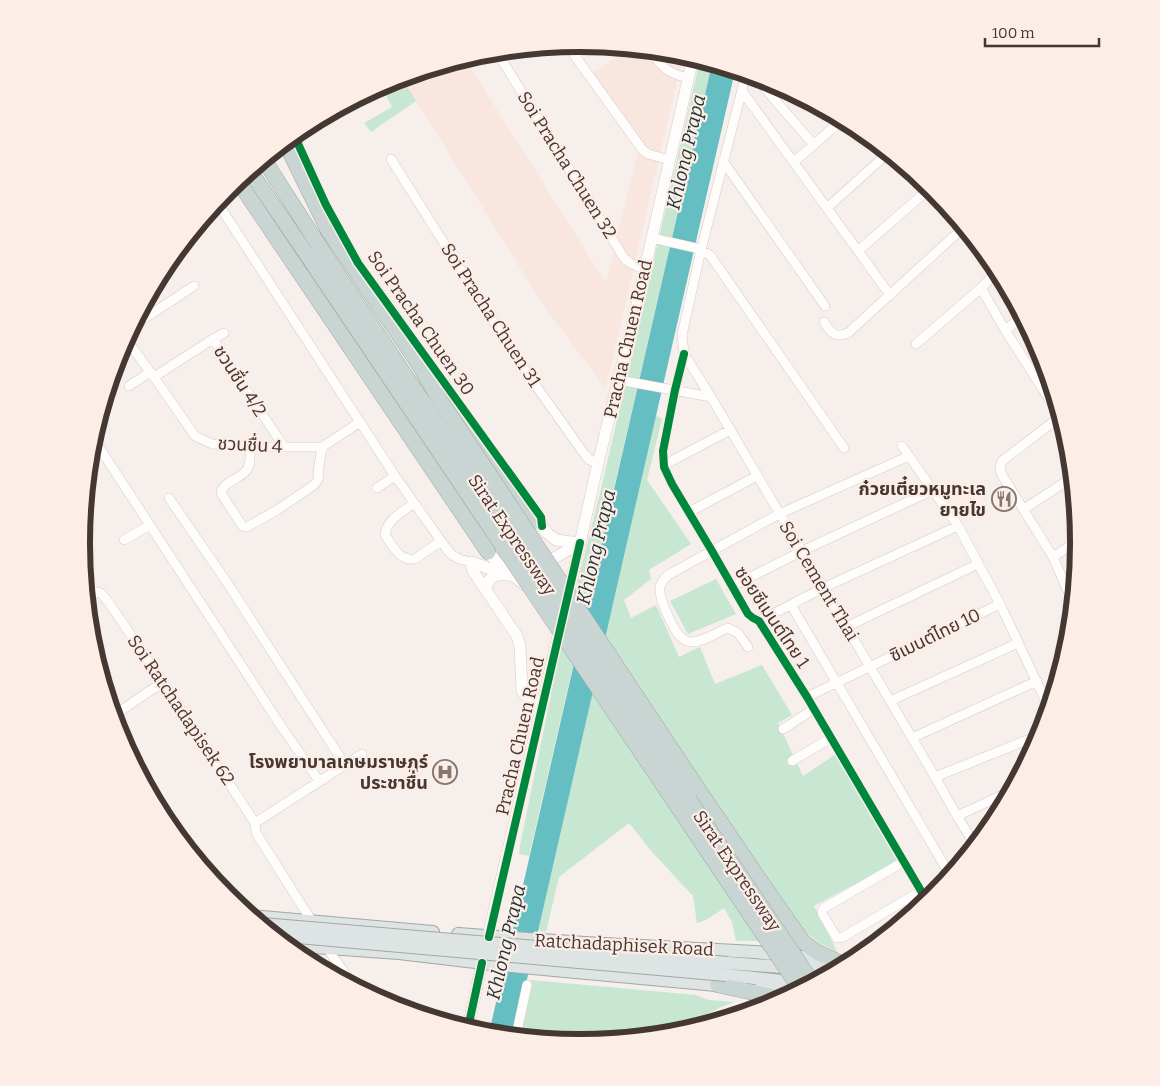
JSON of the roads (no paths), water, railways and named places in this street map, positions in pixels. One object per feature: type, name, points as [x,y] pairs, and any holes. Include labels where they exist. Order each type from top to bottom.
[{"type":"highway","points":[[288,149],[328,230],[418,363],[436,394],[698,789],[803,942],[835,962]]},
{"type":"highway","name":"Sirat Expressway","points":[[267,166],[323,264],[796,983]]},
{"type":"highway","name":"Sirat Expressway","points":[[254,177],[323,264],[587,648],[809,977]]},
{"type":"highway","points":[[252,179],[259,185]]},
{"type":"highway","points":[[242,187],[488,552]]},
{"type":"highway","points":[[418,363],[442,389],[541,525]]},
{"type":"highway","points":[[724,974],[769,996]]},
{"type":"main road","name":"Pracha Chuen Road","points":[[470,1021],[598,463],[645,270],[691,65]]},
{"type":"main road","points":[[541,525],[556,540],[580,543]]},
{"type":"main road","points":[[471,562],[541,525]]},
{"type":"main road","points":[[541,525],[549,544],[546,562]]},
{"type":"main road","points":[[486,590],[490,579],[497,575],[525,576],[580,543]]},
{"type":"main road","points":[[488,552],[512,576],[563,616]]},
{"type":"main road","points":[[471,562],[512,576]]},
{"type":"main road","points":[[471,562],[473,570],[518,636],[522,691],[542,707]]},
{"type":"main road","name":"Ratchadaphisek Road","points":[[263,917],[489,937],[755,952],[801,957],[832,963]]},
{"type":"main road","name":"Ratchadaphisek Road","points":[[273,925],[798,983]]},
{"type":"main road","points":[[364,950],[375,949],[378,944],[379,938],[376,932],[369,926]]},
{"type":"main road","name":"Ratchadaphisek Road","points":[[286,936],[724,974],[783,989]]},
{"type":"main road","points":[[585,943],[572,954],[572,961],[587,973]]},
{"type":"main road","name":"Ratchadaphisek Road","points":[[300,946],[364,950],[501,966],[587,973],[724,974],[828,966]]},
{"type":"street","points":[[572,52],[642,149],[648,154],[670,160]]},
{"type":"street","name":"Soi Pracha Chuen 32","points":[[501,59],[624,258],[645,270]]},
{"type":"street","points":[[658,59],[674,75],[688,78]]},
{"type":"street","points":[[684,354],[682,335],[698,249],[744,81]]},
{"type":"street","points":[[764,89],[814,145]]},
{"type":"street","points":[[742,91],[890,295]]},
{"type":"street","points":[[794,162],[836,125]]},
{"type":"street","name":"Soi Pracha Chuen 30","points":[[297,142],[326,205],[358,263],[541,525]]},
{"type":"street","points":[[827,208],[883,157]]},
{"type":"street","name":"Soi Pracha Chuen 31","points":[[392,159],[517,359],[585,456],[598,463]]},
{"type":"street","points":[[723,161],[825,306]]},
{"type":"street","points":[[858,251],[924,193]]},
{"type":"street","points":[[221,209],[414,503],[451,554],[471,562]]},
{"type":"street","points":[[824,322],[831,333],[835,335],[841,336],[848,333],[959,232]]},
{"type":"street","points":[[652,238],[698,249],[710,255],[844,448]]},
{"type":"street","points":[[916,344],[992,277]]},
{"type":"street","points":[[144,319],[194,286]]},
{"type":"street","points":[[981,288],[1005,330],[1048,396]]},
{"type":"street","points":[[1005,330],[1017,321]]},
{"type":"street","name":"ชวนชื่น 4/2","points":[[129,386],[152,375],[224,333]]},
{"type":"street","name":"ชวนชื่น 4/2","points":[[213,339],[284,448]]},
{"type":"street","name":"ชวนชื่น 4","points":[[131,346],[195,436],[212,444],[250,448],[322,447]]},
{"type":"street","name":"ซอยซีเมนต์ไทย 1","points":[[684,354],[663,451],[664,466],[672,484],[731,587],[748,614],[759,621],[807,697],[923,894]]},
{"type":"street","name":"Soi Cement Thai","points":[[684,354],[971,839]]},
{"type":"street","points":[[1033,373],[1038,369]]},
{"type":"street","points":[[618,380],[711,397]]},
{"type":"street","points":[[1055,420],[1002,461],[1000,468],[1002,475],[1053,557],[1068,590]]},
{"type":"street","points":[[250,448],[247,471],[224,487],[222,493],[241,524],[247,528],[314,484],[319,478],[318,472],[322,447],[360,422]]},
{"type":"street","points":[[664,466],[730,430]]},
{"type":"street","points":[[902,446],[958,526],[1000,604],[1045,699]]},
{"type":"street","points":[[99,447],[320,781]]},
{"type":"street","points":[[748,647],[738,633],[728,628],[700,640],[690,642],[678,635],[659,592],[662,581],[668,575],[779,514],[909,456]]},
{"type":"street","points":[[377,488],[395,476]]},
{"type":"street","points":[[689,512],[757,476]]},
{"type":"street","points":[[1024,509],[1066,481]]},
{"type":"street","points":[[731,587],[802,551],[933,490]]},
{"type":"street","points":[[169,498],[345,765]]},
{"type":"street","points":[[414,503],[393,520],[388,526],[385,536],[400,556],[410,560],[415,559],[441,541]]},
{"type":"street","points":[[124,540],[150,525]]},
{"type":"street","points":[[759,621],[823,588],[958,526]]},
{"type":"street","points":[[1053,557],[1070,546]]},
{"type":"street","points":[[846,627],[978,564]]},
{"type":"street","name":"Soi Ratchadapisek 62","points":[[93,595],[98,592],[102,594],[164,682],[255,823],[258,836],[311,920]]},
{"type":"street","name":"ซิเมนต์ไทย 10","points":[[807,697],[1000,604]]},
{"type":"street","points":[[791,605],[946,869]]},
{"type":"street","points":[[890,701],[1018,643]]},
{"type":"street","points":[[912,738],[1036,681]]},
{"type":"street","points":[[120,711],[164,682]]},
{"type":"street","points":[[782,729],[814,709]]},
{"type":"street","points":[[792,761],[831,738]]},
{"type":"street","points":[[935,777],[1029,739]]},
{"type":"street","points":[[255,823],[362,754]]},
{"type":"street","points":[[957,816],[1000,796]]},
{"type":"street","points":[[903,862],[824,908],[822,915],[837,938],[843,937],[921,891]]},
{"type":"street","points":[[327,948],[345,973]]},
{"type":"street","points":[[517,1029],[527,984]]},
{"type":"water","points":[[711,70],[734,78],[516,1029],[491,1025]]},
{"type":"place","name":"ก๋วยเตี๋ยวหมูทะเล ยายไข","points":[[1004,499]]},
{"type":"place","name":"โรงพยาบาลเกษมราษฎร์ ประชาชื่น","points":[[445,772]]},
{"type":"water label","name":"Khlong Prapa","points":[[686,152]]},
{"type":"water label","name":"Khlong Prapa","points":[[596,547]]},
{"type":"water label","name":"Khlong Prapa","points":[[506,942]]}]
